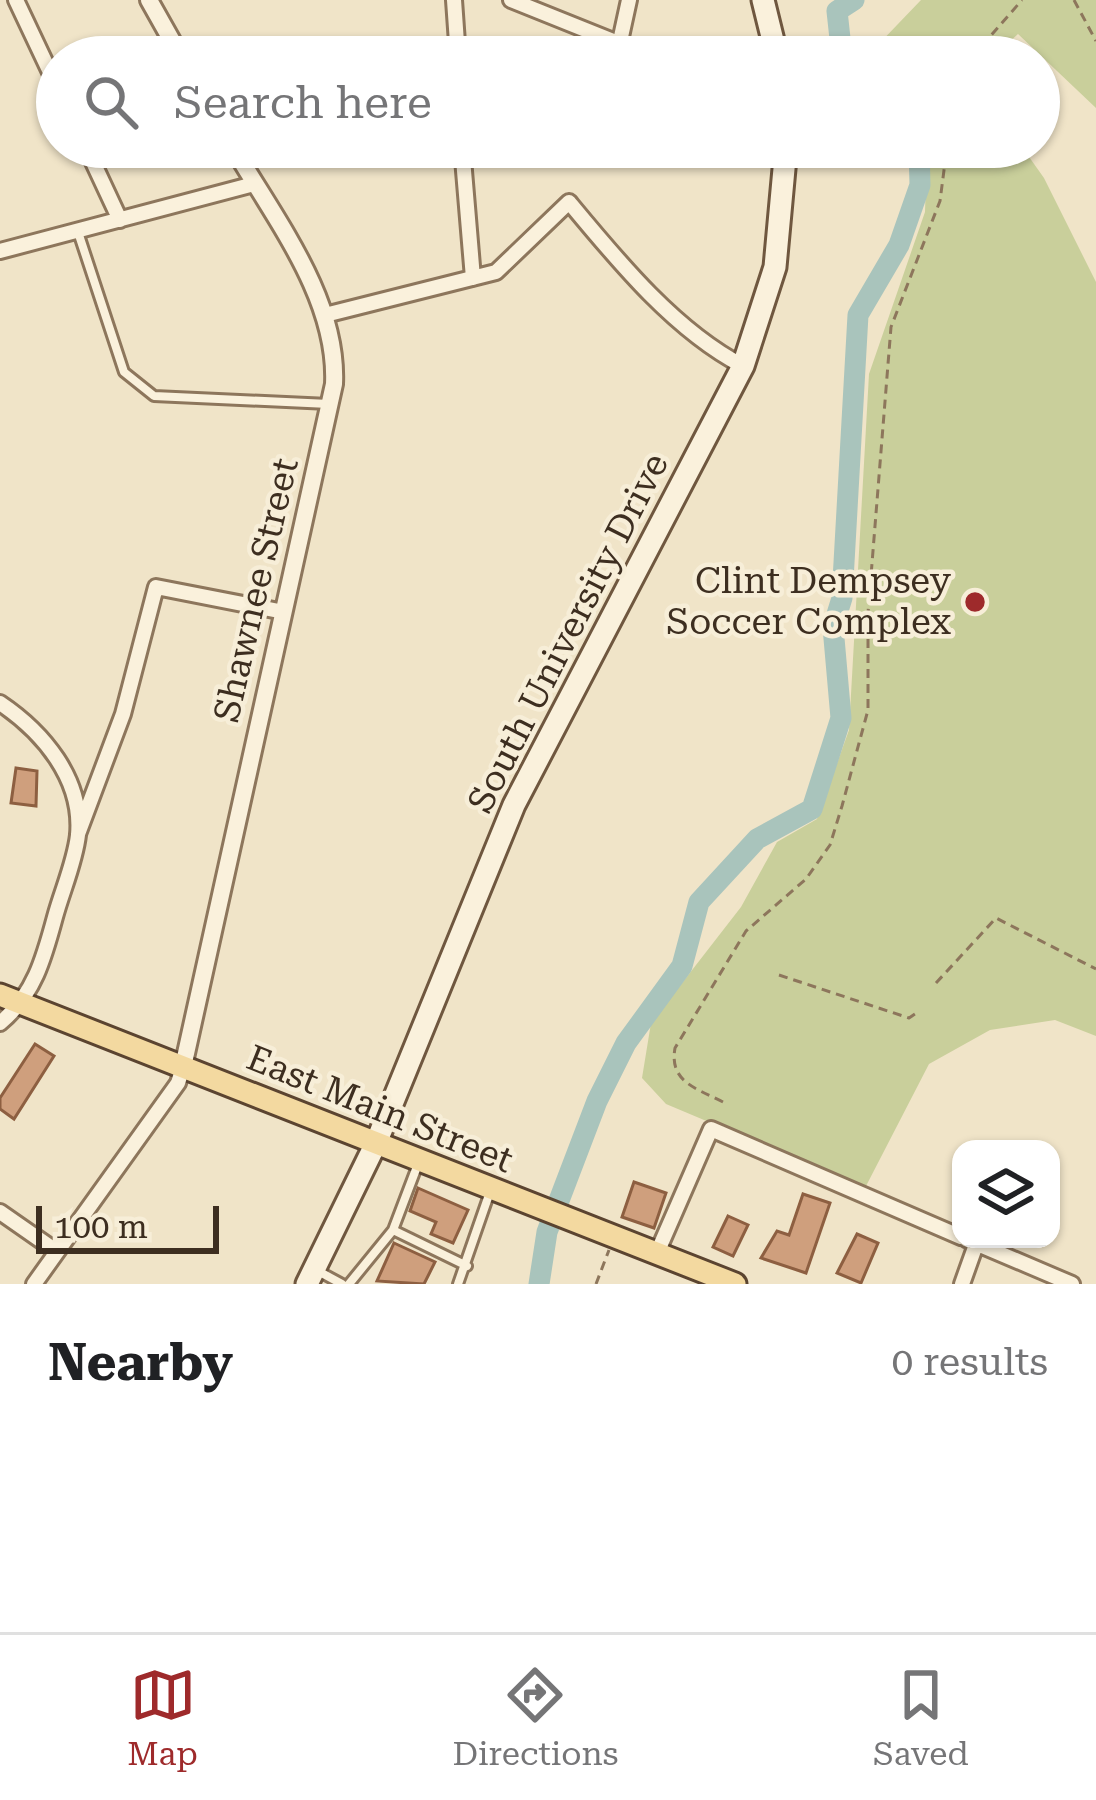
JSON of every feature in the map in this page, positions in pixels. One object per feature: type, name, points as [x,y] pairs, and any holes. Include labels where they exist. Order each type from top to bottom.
[{"type":"main road","points":[[763,0],[772,36]]},
{"type":"main road","name":"South University Drive","points":[[312,1277],[376,1143],[514,805],[743,366],[775,267],[784,168]]},
{"type":"main road","name":"East Main Street","points":[[0,995],[732,1283]]},
{"type":"street","points":[[16,0],[36,42]]},
{"type":"street","points":[[149,0],[169,36]]},
{"type":"street","points":[[454,0],[457,36]]},
{"type":"street","points":[[511,0],[596,36]]},
{"type":"street","points":[[621,36],[628,0]]},
{"type":"street","points":[[96,168],[120,220]]},
{"type":"street","name":"Shawnee Street","points":[[183,1067],[331,404],[335,362],[326,315],[244,168]]},
{"type":"street","points":[[464,168],[472,278]]},
{"type":"street","points":[[0,251],[254,184]]},
{"type":"street","points":[[326,315],[472,278],[510,262],[568,202],[614,256],[718,353],[743,366]]},
{"type":"street","points":[[0,1022],[22,1004],[44,958],[78,834],[122,713],[156,587],[284,612]]},
{"type":"street","points":[[0,703],[23,718],[60,763],[73,795],[78,834]]},
{"type":"street","points":[[34,1284],[178,1083],[183,1067]]},
{"type":"street","points":[[657,1253],[711,1129],[952,1231]]},
{"type":"street","points":[[0,1212],[56,1251]]},
{"type":"street","points":[[962,1284],[968,1248]]},
{"type":"street","points":[[990,1248],[1072,1284]]},
{"type":"lane","points":[[78,231],[124,372],[138,388],[154,396],[331,404]]},
{"type":"lane","points":[[312,1277],[346,1284],[393,1230],[420,1160]]},
{"type":"lane","points":[[458,1284],[497,1191]]},
{"type":"lane","points":[[393,1230],[467,1266]]},
{"type":"path","points":[[988,36],[1022,0]]},
{"type":"path","points":[[1074,0],[1096,41]]},
{"type":"path","points":[[723,1102],[679,1079],[672,1066],[674,1048],[746,931],[806,879],[830,845],[842,806],[868,710],[868,613],[891,327],[940,201],[944,168]]},
{"type":"path","points":[[936,983],[996,918],[1096,969]]},
{"type":"path","points":[[779,975],[909,1018],[915,1014]]},
{"type":"path","points":[[596,1284],[610,1235]]},
{"type":"green space","points":[[921,0],[1096,0],[1096,108],[1060,74],[1060,36],[886,36]]},
{"type":"green space","name":"Clint Dempsey Soccer Complex","points":[[926,168],[1037,168],[1096,282],[1096,1036],[1055,1020],[990,1030],[929,1064],[865,1188],[666,1104],[642,1078],[651,1023],[741,907],[777,842],[817,819],[849,730],[869,374],[925,212]]},
{"type":"building","points":[[16,768],[37,771],[36,806],[11,803]]},
{"type":"building","points":[[35,1044],[54,1056],[14,1119],[0,1109],[0,1098]]},
{"type":"building","points":[[634,1182],[666,1193],[654,1228],[622,1217]]},
{"type":"building","points":[[418,1188],[468,1210],[453,1243],[431,1234],[436,1222],[410,1211]]},
{"type":"building","points":[[803,1194],[830,1203],[806,1273],[761,1258],[777,1231],[789,1235]]},
{"type":"building","points":[[728,1216],[748,1225],[733,1256],[713,1247]]},
{"type":"building","points":[[857,1234],[878,1243],[861,1283],[837,1273]]},
{"type":"building","points":[[394,1243],[435,1262],[424,1284],[377,1281]]},
{"type":"waterway","points":[[840,36],[837,11],[854,0]]},
{"type":"waterway","points":[[539,1284],[547,1232],[597,1101],[626,1043],[682,966],[699,902],[757,839],[812,809],[841,718],[833,627],[842,598],[858,315],[899,245],[920,185],[920,168]]},
{"type":"place","name":"Clint Dempsey Soccer Complex","points":[[975,602]]}]
